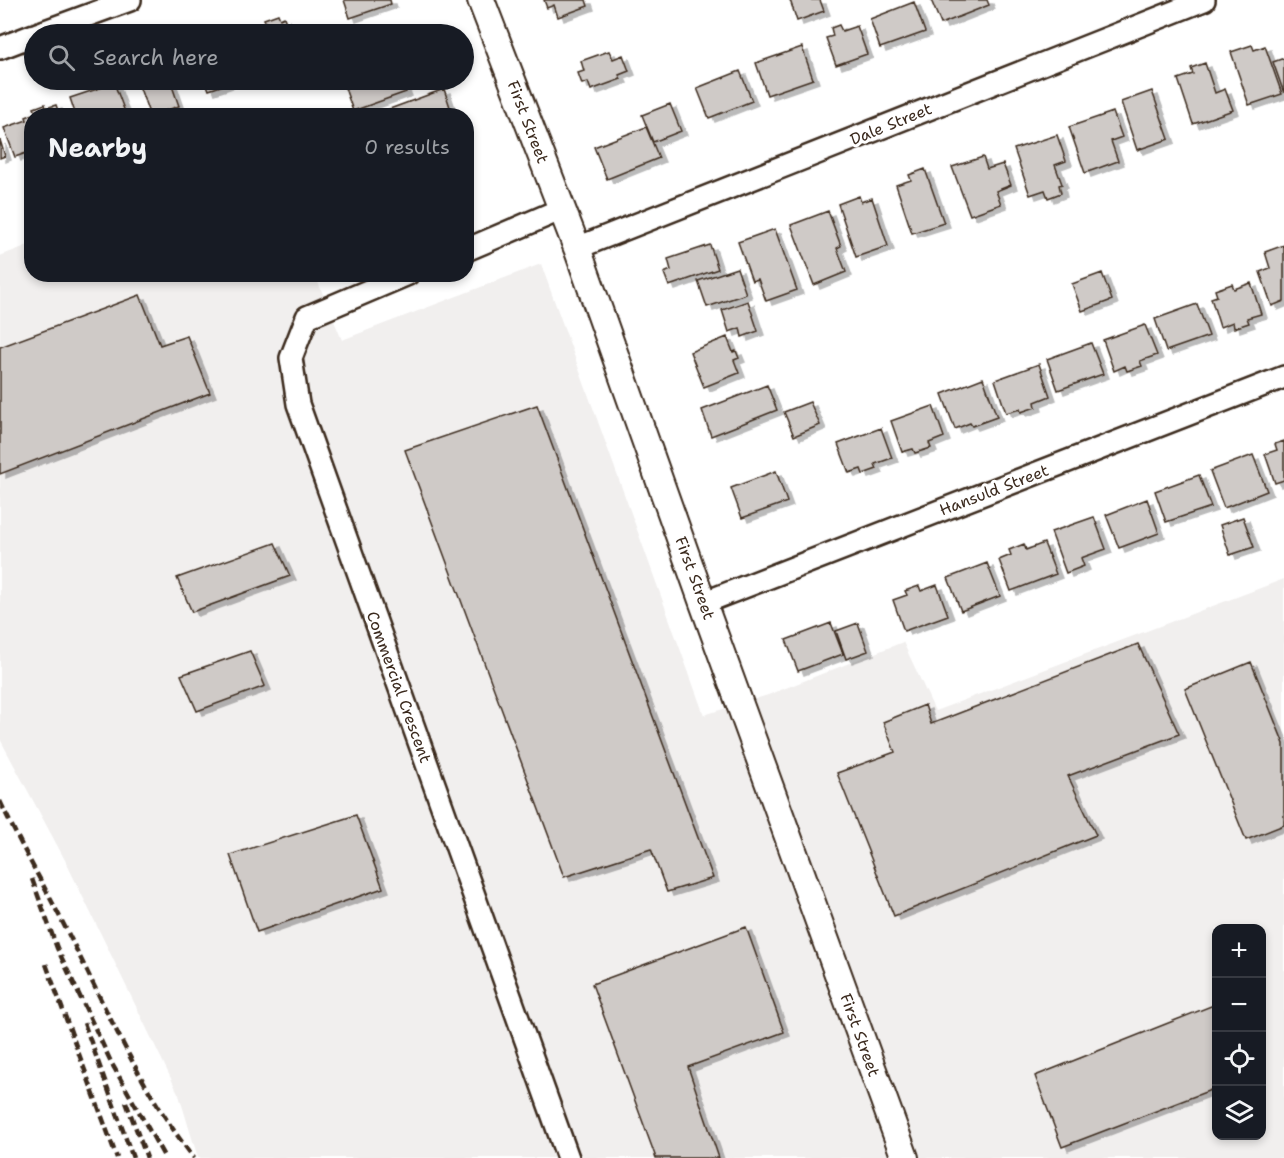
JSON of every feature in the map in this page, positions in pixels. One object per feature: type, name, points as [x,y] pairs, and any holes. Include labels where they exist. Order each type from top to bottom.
[{"type":"street","points":[[66,24],[130,0]]},
{"type":"street","name":"First Street","points":[[481,0],[577,248],[703,603],[905,1158]]},
{"type":"street","name":"Dale Street","points":[[577,248],[1204,0]]},
{"type":"street","points":[[0,48],[24,39]]},
{"type":"street","points":[[474,247],[562,209]]},
{"type":"street","name":"Commercial Crescent","points":[[389,282],[308,317],[291,358],[298,404],[568,1158]]},
{"type":"street","name":"Hansuld Street","points":[[703,603],[1284,377]]},
{"type":"shaded area","points":[[24,247],[24,282],[318,282],[342,340],[541,264],[704,715],[768,695],[903,642],[935,711],[1284,579],[1284,1158],[198,1158],[179,1095],[65,860],[0,739],[0,256]]},
{"type":"building","points":[[344,0],[390,0],[391,4],[350,18]]},
{"type":"building","points":[[544,0],[586,0],[588,6],[558,17],[554,5],[547,8]]},
{"type":"building","points":[[790,0],[820,0],[824,11],[797,21]]},
{"type":"building","points":[[931,0],[987,0],[989,5],[941,24]]},
{"type":"building","points":[[914,2],[925,32],[880,48],[870,19]]},
{"type":"building","points":[[278,14],[280,19],[284,17],[286,24],[266,24],[264,19]]},
{"type":"building","points":[[839,25],[842,31],[857,26],[867,54],[836,65],[826,38],[833,36],[831,28]]},
{"type":"building","points":[[1252,45],[1254,50],[1265,46],[1282,94],[1249,105],[1231,52]]},
{"type":"building","points":[[802,47],[813,79],[767,95],[756,63]]},
{"type":"building","points":[[609,51],[613,59],[623,55],[629,71],[619,75],[621,79],[591,90],[588,82],[582,84],[578,73],[584,71],[581,61]]},
{"type":"building","points":[[1284,58],[1284,93],[1273,62]]},
{"type":"building","points":[[1205,63],[1215,93],[1225,89],[1233,110],[1193,124],[1178,79],[1193,74],[1191,68]]},
{"type":"building","points":[[740,71],[752,101],[709,118],[697,88]]},
{"type":"building","points":[[94,90],[117,90],[124,108],[73,108],[70,98]]},
{"type":"building","points":[[141,90],[173,90],[179,106],[173,108],[147,108]]},
{"type":"building","points":[[346,90],[405,90],[406,92],[361,108],[352,108]]},
{"type":"building","points":[[444,90],[450,108],[392,108]]},
{"type":"building","points":[[1152,91],[1169,139],[1137,150],[1121,102]]},
{"type":"building","points":[[45,104],[46,108],[34,108]]},
{"type":"building","points":[[670,104],[681,131],[653,142],[642,115]]},
{"type":"building","points":[[1113,112],[1122,137],[1111,141],[1118,161],[1085,173],[1069,127]]},
{"type":"building","points":[[24,121],[24,154],[15,157],[4,128]]},
{"type":"building","points":[[646,127],[659,158],[607,179],[594,147]]},
{"type":"building","points":[[1057,135],[1066,161],[1055,165],[1062,184],[1059,185],[1061,193],[1048,198],[1045,190],[1030,195],[1014,149]]},
{"type":"building","points":[[0,140],[5,156],[0,158]]},
{"type":"building","points":[[983,157],[987,169],[1003,164],[1011,185],[996,191],[1001,204],[970,215],[952,167]]},
{"type":"building","points":[[925,169],[944,223],[912,233],[896,185],[911,180],[909,175]]},
{"type":"building","points":[[859,196],[861,202],[872,198],[888,246],[856,257],[838,204]]},
{"type":"building","points":[[828,211],[841,246],[837,248],[846,272],[814,285],[791,225]]},
{"type":"building","points":[[775,229],[797,290],[766,301],[758,279],[752,281],[738,242]]},
{"type":"building","points":[[710,245],[718,269],[669,286],[664,273],[671,270],[668,259]]},
{"type":"building","points":[[1284,245],[1284,301],[1272,306],[1260,272],[1270,268],[1265,252]]},
{"type":"building","points":[[737,268],[746,294],[707,307],[698,281]]},
{"type":"building","points":[[1102,273],[1112,300],[1082,311],[1072,284]]},
{"type":"building","points":[[1251,283],[1261,314],[1247,318],[1249,323],[1234,328],[1233,322],[1220,327],[1211,298],[1217,296],[1215,290],[1232,284],[1234,289]]},
{"type":"building","points":[[140,295],[160,345],[187,336],[210,393],[0,474],[0,347]]},
{"type":"building","points":[[748,301],[758,331],[742,337],[740,328],[729,332],[722,310]]},
{"type":"building","points":[[1197,304],[1209,336],[1166,351],[1155,319]]},
{"type":"building","points":[[1145,325],[1157,355],[1140,361],[1142,366],[1127,371],[1125,366],[1114,371],[1103,340]]},
{"type":"building","points":[[727,337],[733,352],[736,351],[739,358],[734,360],[739,373],[704,387],[690,352]]},
{"type":"building","points":[[1091,343],[1103,374],[1058,390],[1047,359]]},
{"type":"building","points":[[1039,364],[1050,396],[1035,402],[1036,407],[1021,412],[1020,409],[1006,413],[995,380]]},
{"type":"building","points":[[983,378],[997,417],[955,429],[942,394]]},
{"type":"building","points":[[767,385],[777,410],[711,436],[702,410]]},
{"type":"building","points":[[810,402],[820,425],[794,436],[784,412]]},
{"type":"building","points":[[537,405],[713,878],[667,892],[651,849],[564,877],[405,450]]},
{"type":"building","points":[[933,406],[944,437],[929,443],[931,448],[915,453],[913,449],[902,452],[891,421]]},
{"type":"building","points":[[881,428],[892,458],[875,464],[877,469],[863,474],[861,469],[849,473],[838,444]]},
{"type":"building","points":[[1284,441],[1284,480],[1275,483],[1265,454],[1277,450],[1275,444]]},
{"type":"building","points":[[1253,455],[1267,491],[1224,508],[1210,471]]},
{"type":"building","points":[[776,471],[787,502],[742,518],[731,488]]},
{"type":"building","points":[[1199,475],[1211,507],[1166,522],[1155,491]]},
{"type":"building","points":[[1147,499],[1159,533],[1119,548],[1106,515]]},
{"type":"building","points":[[1094,517],[1106,549],[1081,558],[1084,566],[1066,573],[1051,532]]},
{"type":"building","points":[[1243,517],[1254,547],[1230,555],[1220,525]]},
{"type":"building","points":[[275,543],[290,576],[192,612],[177,578]]},
{"type":"building","points":[[1044,543],[1056,574],[1011,591],[999,560],[1011,555],[1009,550],[1024,544],[1026,550]]},
{"type":"building","points":[[987,563],[1000,596],[961,611],[948,578]]},
{"type":"building","points":[[937,585],[948,615],[904,631],[893,600],[907,595],[905,591],[919,586],[921,591]]},
{"type":"building","points":[[831,623],[843,654],[798,671],[786,640]]},
{"type":"building","points":[[858,623],[868,651],[846,659],[836,631]]},
{"type":"building","points":[[1138,644],[1179,734],[1068,776],[1096,835],[894,916],[837,773],[895,752],[883,722],[925,705],[931,724]]},
{"type":"building","points":[[250,651],[265,686],[197,711],[181,675]]},
{"type":"building","points":[[1251,662],[1284,744],[1284,825],[1246,840],[1185,689]]},
{"type":"building","points":[[356,815],[383,888],[257,932],[230,855]]},
{"type":"building","points":[[746,927],[784,1032],[688,1067],[719,1158],[656,1158],[592,984]]},
{"type":"building","points":[[1212,1006],[1212,1090],[1062,1147],[1035,1076]]},
{"type":"railway","points":[[0,801],[141,1078],[194,1158]]},
{"type":"railway","points":[[32,879],[57,948],[112,1064],[165,1158]]},
{"type":"railway","points":[[46,964],[117,1158]]},
{"type":"railway","points":[[84,1023],[133,1158]]},
{"type":"railway","points":[[126,1102],[147,1158]]}]
